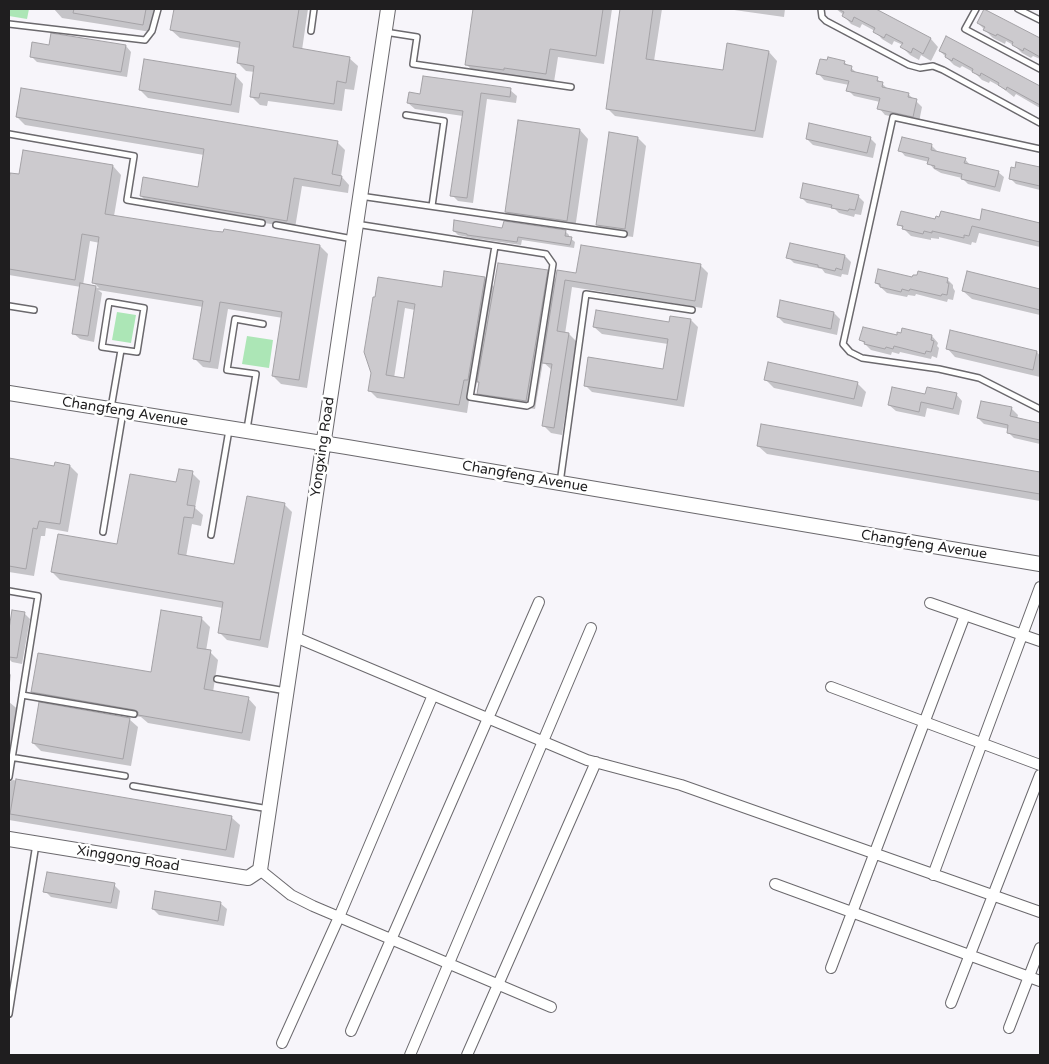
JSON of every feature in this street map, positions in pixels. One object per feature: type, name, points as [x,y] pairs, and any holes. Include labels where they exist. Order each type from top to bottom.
[{"type":"street","name":"Yongxing Road","points":[[260,870],[388,9]]},
{"type":"street","name":"Changfeng Avenue","points":[[9,393],[1040,564]]},
{"type":"street","points":[[933,875],[1040,587]]},
{"type":"street","points":[[351,1031],[539,602]]},
{"type":"street","points":[[930,603],[1040,641]]},
{"type":"street","points":[[831,968],[965,615]]},
{"type":"street","points":[[410,1055],[591,628]]},
{"type":"street","points":[[295,637],[596,762],[681,785],[1040,912]]},
{"type":"street","points":[[831,687],[1040,765]]},
{"type":"street","points":[[282,1042],[339,917],[433,694]]},
{"type":"street","points":[[467,1055],[596,762]]},
{"type":"street","points":[[951,1003],[1040,775]]},
{"type":"street","name":"Xinggong Road","points":[[9,839],[248,878],[260,870]]},
{"type":"street","points":[[260,870],[291,894],[313,906],[551,1006]]},
{"type":"street","points":[[775,884],[1040,982]]},
{"type":"street","points":[[1009,1028],[1040,948]]},
{"type":"lane","points":[[9,24],[145,40],[152,31],[158,9]]},
{"type":"lane","points":[[311,31],[314,9]]},
{"type":"lane","points":[[821,9],[822,17],[826,21],[909,65],[920,68],[933,66],[943,70],[1040,123]]},
{"type":"lane","points":[[976,9],[965,29],[1040,69]]},
{"type":"lane","points":[[1018,9],[1040,20]]},
{"type":"lane","points":[[385,32],[417,37],[413,64],[571,87]]},
{"type":"lane","points":[[406,115],[444,121],[432,206]]},
{"type":"lane","points":[[1040,149],[893,117],[843,344],[850,352],[862,358],[939,369],[979,378],[1040,409]]},
{"type":"lane","points":[[9,134],[134,156],[127,200],[262,223]]},
{"type":"lane","points":[[360,196],[624,234]]},
{"type":"lane","points":[[356,224],[546,254],[553,264],[531,404],[527,406],[470,396],[495,246]]},
{"type":"lane","points":[[276,225],[354,239]]},
{"type":"lane","points":[[560,483],[586,294],[692,310]]},
{"type":"lane","points":[[109,302],[144,308],[137,352],[121,350],[102,347],[109,302]]},
{"type":"lane","points":[[9,306],[34,310]]},
{"type":"lane","points":[[246,432],[256,374],[227,370],[235,319],[263,324]]},
{"type":"lane","points":[[103,532],[117,411],[121,350]]},
{"type":"lane","points":[[211,535],[229,429]]},
{"type":"lane","points":[[9,591],[38,596],[10,757],[9,777]]},
{"type":"lane","points":[[217,679],[287,691]]},
{"type":"lane","points":[[22,695],[134,714]]},
{"type":"lane","points":[[10,757],[125,776]]},
{"type":"lane","points":[[132,786],[269,809]]},
{"type":"lane","points":[[9,1014],[36,844]]},
{"type":"green space","points":[[9,9],[29,9],[27,19],[9,16]]},
{"type":"green space","points":[[117,312],[136,315],[131,343],[112,340]]},
{"type":"green space","points":[[247,336],[273,340],[269,368],[242,364]]},
{"type":"building","points":[[74,9],[146,9],[143,25],[73,13]]},
{"type":"building","points":[[174,9],[299,9],[293,47],[350,57],[346,83],[337,81],[334,104],[260,93],[259,98],[250,97],[254,66],[237,63],[240,42],[170,30]]},
{"type":"building","points":[[473,9],[603,9],[596,56],[550,49],[546,74],[465,65]]},
{"type":"building","points":[[620,9],[653,9],[646,59],[723,70],[727,43],[769,51],[755,131],[606,109]]},
{"type":"building","points":[[838,9],[876,9],[931,38],[923,54],[913,48],[911,53],[900,47],[903,43],[886,34],[884,38],[873,32],[875,28],[854,17],[852,22],[842,16],[844,12]]},
{"type":"building","points":[[984,9],[1040,38],[1040,57],[1024,48],[1023,51],[1012,45],[1013,42],[997,34],[996,36],[983,30],[985,27],[977,23]]},
{"type":"building","points":[[51,33],[126,45],[121,72],[30,57],[32,42],[49,45]]},
{"type":"building","points":[[946,36],[1040,86],[1040,105],[1007,87],[1006,90],[998,85],[999,83],[981,73],[980,76],[972,72],[973,69],[953,58],[952,61],[945,57],[946,54],[939,51]]},
{"type":"building","points":[[828,57],[845,61],[844,64],[852,66],[851,71],[878,77],[877,81],[883,82],[882,87],[909,93],[908,97],[917,99],[913,117],[877,109],[880,98],[846,91],[849,81],[816,74],[820,59],[827,60]]},
{"type":"building","points":[[144,59],[236,74],[231,105],[139,90]]},
{"type":"building","points":[[423,76],[511,88],[510,97],[481,93],[467,198],[450,196],[463,111],[407,103],[409,92],[420,94]]},
{"type":"building","points":[[21,88],[338,141],[332,174],[342,176],[340,186],[294,178],[287,221],[140,196],[143,177],[198,187],[204,149],[16,117]]},
{"type":"building","points":[[518,120],[580,129],[567,221],[505,212]]},
{"type":"building","points":[[809,123],[871,137],[867,153],[806,139]]},
{"type":"building","points":[[609,132],[638,137],[625,229],[596,225]]},
{"type":"building","points":[[902,137],[932,144],[931,150],[966,158],[964,163],[999,171],[995,187],[961,179],[962,174],[934,168],[935,166],[927,164],[929,158],[898,151]]},
{"type":"building","points":[[23,150],[113,165],[105,214],[213,231],[223,232],[224,229],[320,245],[299,380],[272,376],[282,312],[220,302],[210,362],[193,359],[203,301],[92,283],[99,237],[82,234],[75,280],[9,269],[9,180],[10,173],[19,174]]},
{"type":"building","points":[[1016,162],[1040,167],[1040,186],[1009,179],[1011,167],[1015,168]]},
{"type":"building","points":[[803,183],[859,195],[855,210],[849,209],[848,211],[831,208],[832,205],[800,198]]},
{"type":"building","points":[[982,209],[1040,223],[1040,242],[972,226],[969,236],[964,235],[964,238],[932,231],[932,233],[924,231],[923,234],[902,229],[903,226],[897,225],[901,211],[935,219],[936,216],[939,217],[941,211],[980,220]]},
{"type":"building","points":[[454,220],[502,228],[504,221],[566,230],[565,236],[572,237],[570,245],[518,237],[517,242],[467,235],[453,231]]},
{"type":"building","points":[[790,243],[845,255],[842,270],[836,268],[835,271],[786,258]]},
{"type":"building","points":[[581,245],[701,264],[695,301],[565,280],[557,331],[569,333],[554,428],[542,426],[552,364],[542,363],[557,270],[576,273]]},
{"type":"building","points":[[498,263],[548,270],[526,401],[477,394],[479,382],[477,382]]},
{"type":"building","points":[[878,269],[912,277],[917,275],[918,271],[948,278],[947,295],[942,294],[941,296],[910,289],[909,291],[902,289],[901,292],[880,287],[880,284],[875,283]]},
{"type":"building","points":[[444,271],[485,277],[468,380],[464,380],[459,405],[368,391],[371,373],[364,352],[378,277],[442,287]],"holes":[[[398,301],[415,304],[404,378],[386,375]]]},
{"type":"building","points":[[967,271],[1040,289],[1040,310],[962,291]]},
{"type":"building","points":[[80,283],[96,286],[88,336],[72,334]]},
{"type":"building","points":[[780,300],[834,312],[831,329],[777,317]]},
{"type":"building","points":[[596,310],[669,322],[670,316],[691,319],[677,400],[584,386],[588,357],[663,369],[668,339],[593,327]]},
{"type":"building","points":[[863,327],[897,335],[897,332],[901,333],[902,328],[932,335],[931,340],[934,341],[931,352],[926,351],[925,354],[894,346],[893,349],[886,347],[885,349],[864,344],[865,342],[859,340]]},
{"type":"building","points":[[950,330],[1037,351],[1033,370],[946,349]]},
{"type":"building","points":[[768,362],[858,382],[854,399],[764,380]]},
{"type":"building","points":[[892,387],[925,394],[927,387],[957,393],[953,409],[921,402],[919,412],[888,405]]},
{"type":"building","points":[[981,401],[1012,407],[1010,416],[1040,423],[1040,440],[1007,433],[1008,425],[977,418]]},
{"type":"building","points":[[761,424],[1040,472],[1040,494],[757,446]]},
{"type":"building","points":[[9,458],[54,466],[55,462],[70,465],[60,524],[39,521],[37,529],[33,528],[26,569],[9,566]]},
{"type":"building","points":[[179,469],[193,471],[187,505],[195,506],[193,518],[184,517],[178,554],[234,564],[247,496],[285,503],[260,640],[218,633],[223,602],[51,572],[58,534],[117,544],[130,474],[176,482]]},
{"type":"building","points":[[12,610],[25,612],[17,658],[9,657],[9,629]]},
{"type":"building","points":[[161,610],[202,617],[197,648],[211,650],[204,689],[249,697],[242,733],[138,715],[138,712],[135,710],[31,692],[38,653],[151,672]]},
{"type":"building","points":[[39,702],[130,718],[123,759],[32,743]]},
{"type":"building","points":[[16,779],[232,816],[226,850],[10,814]]},
{"type":"building","points":[[47,872],[115,883],[111,903],[43,892]]},
{"type":"building","points":[[155,891],[221,902],[218,921],[152,909]]}]
